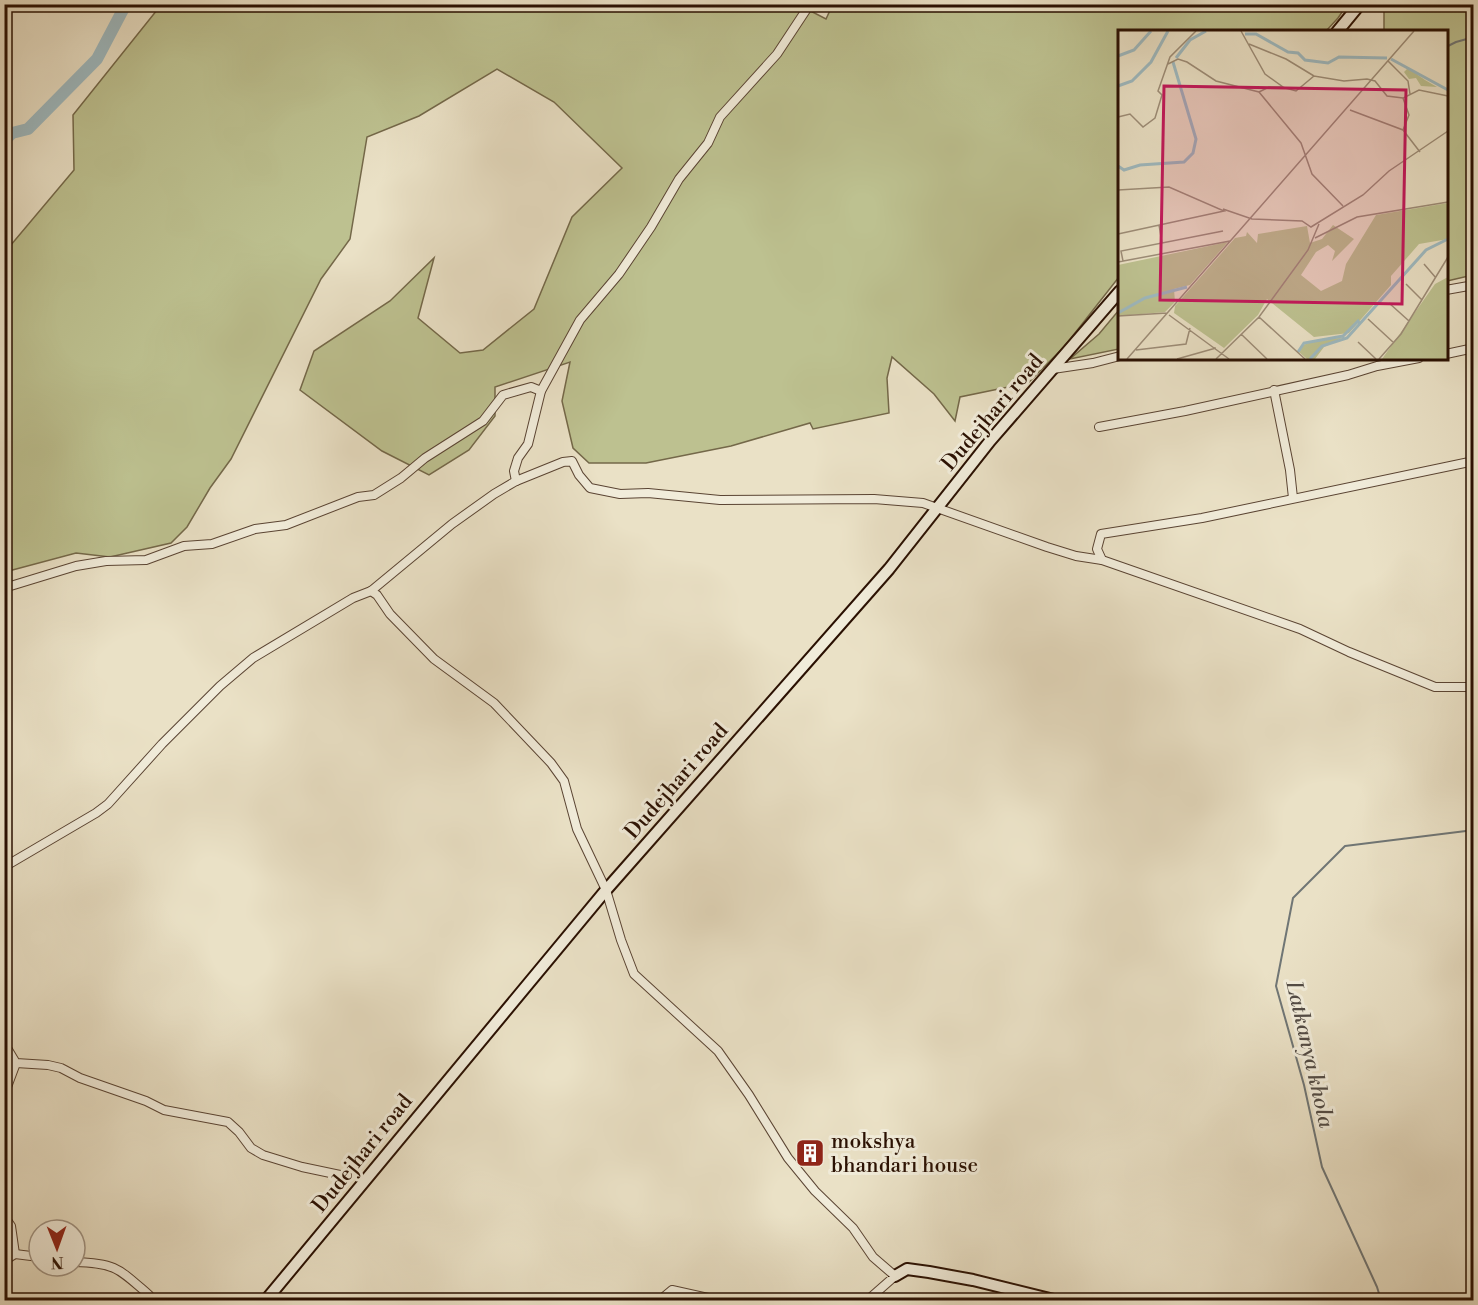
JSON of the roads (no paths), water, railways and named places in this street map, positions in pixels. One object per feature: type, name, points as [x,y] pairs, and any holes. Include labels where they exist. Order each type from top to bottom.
[{"type":"street","points":[[516,481],[514,471],[518,458],[528,444],[541,391],[580,320],[619,274],[680,179],[708,143],[720,117],[777,54],[810,4]]},
{"type":"street","points":[[1339,30],[1360,4]]},
{"type":"street","points":[[1448,290],[1473,285]]},
{"type":"street","name":"Dudejhari road","points":[[266,1300],[606,890],[889,569],[990,441],[1118,292]]},
{"type":"street","points":[[1448,354],[1472,348],[1473,363]]},
{"type":"street","points":[[1053,369],[1093,363],[1118,356]]},
{"type":"street","points":[[1099,427],[1185,411],[1410,360]]},
{"type":"street","points":[[4,588],[75,566],[106,561],[146,560],[184,546],[212,544],[255,529],[286,525],[358,497],[374,495],[401,478],[425,458],[483,422],[503,395],[531,387],[541,391]]},
{"type":"street","points":[[1274,390],[1290,470],[1293,498]]},
{"type":"street","points":[[4,867],[108,804],[162,744],[220,686],[253,658],[353,598],[371,591],[452,524],[494,494],[516,481],[563,462],[572,461],[579,475],[590,488],[620,494],[648,493],[720,500],[874,499],[923,503],[1056,550],[1102,560],[1300,629],[1435,687],[1473,687]]},
{"type":"street","points":[[1102,560],[1097,549],[1101,534],[1202,518],[1473,461]]},
{"type":"street","points":[[371,591],[434,659],[494,703],[564,781],[577,829],[606,890],[634,974],[718,1051],[749,1095],[788,1158],[815,1191],[853,1228],[873,1257],[895,1276]]},
{"type":"street","points":[[4,1043],[16,1063]]},
{"type":"street","points":[[4,1095],[16,1063]]},
{"type":"street","points":[[16,1063],[61,1068],[100,1086],[146,1101],[164,1110],[228,1122],[251,1148],[263,1155],[340,1175]]},
{"type":"street","points":[[4,1216],[11,1226],[15,1254]]},
{"type":"street","points":[[4,1261],[15,1254],[27,1256]]},
{"type":"street","points":[[87,1263],[105,1264],[117,1268],[153,1300]]},
{"type":"street","points":[[864,1300],[870,1298],[895,1276],[907,1269],[1003,1287],[1054,1300]]},
{"type":"street","points":[[660,1300],[672,1290],[717,1300]]},
{"type":"waterway","points":[[4,141],[12,133],[28,129],[97,59],[126,4]]},
{"type":"waterway","points":[[1448,46],[1474,37]]},
{"type":"waterway","name":"Latkanya khola","points":[[1381,1300],[1322,1167],[1304,1085],[1276,986],[1293,898],[1345,846],[1474,830]]},
{"type":"place","name":"mokshya bhandari house","points":[[810,1153]]}]
